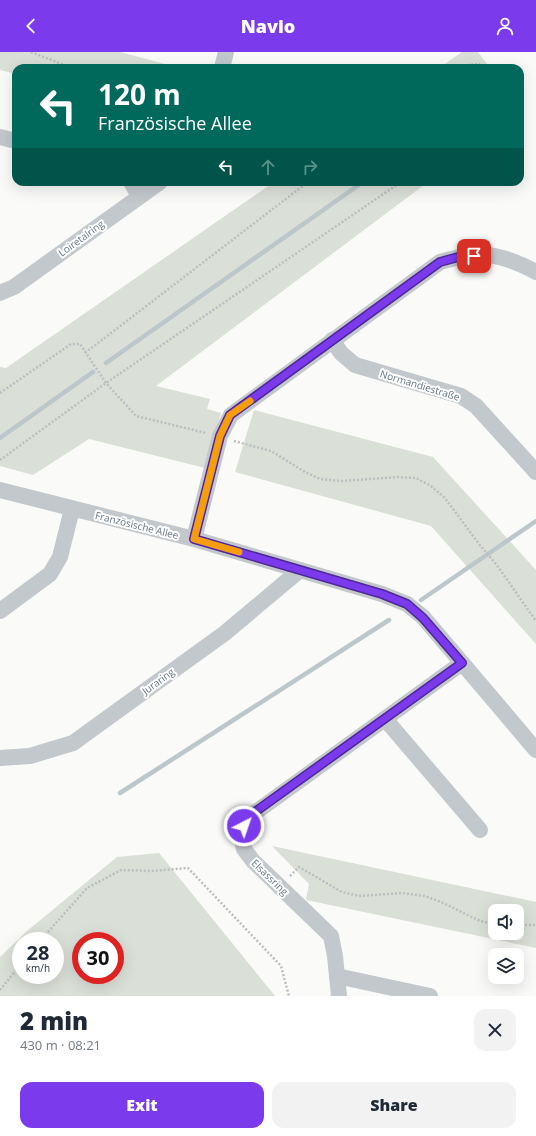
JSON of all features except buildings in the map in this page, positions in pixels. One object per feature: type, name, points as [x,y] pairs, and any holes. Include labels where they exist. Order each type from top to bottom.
[{"type":"street","points":[[223,64],[226,52]]},
{"type":"street","points":[[0,137],[12,140]]},
{"type":"street","points":[[133,186],[139,196]]},
{"type":"street","name":"Loiretalring","points":[[0,293],[14,287],[154,186]]},
{"type":"street","points":[[194,539],[220,436],[230,415],[440,262],[462,256],[486,255],[520,264],[536,272]]},
{"type":"street","name":"Normandiestraße","points":[[332,340],[341,353],[355,365],[461,396],[476,406],[536,472]]},
{"type":"street","name":"Französische Allee","points":[[0,490],[194,539],[382,594],[407,604],[423,618],[536,750]]},
{"type":"street","points":[[0,612],[50,574],[60,557],[72,509]]},
{"type":"street","name":"Juraring","points":[[0,758],[30,756],[73,743],[225,633],[300,570]]},
{"type":"street","name":"Elsassring","points":[[339,996],[336,956],[331,936],[253,861],[244,849],[240,834],[248,817],[462,663]]},
{"type":"street","points":[[385,719],[480,830]]},
{"type":"street","points":[[337,976],[430,996]]},
{"type":"path","points":[[31,52],[62,64]]},
{"type":"path","points":[[85,352],[303,186]]},
{"type":"path","points":[[0,460],[106,383],[395,186]]},
{"type":"path","points":[[0,394],[71,344],[80,344],[106,383],[136,416],[220,436],[271,451],[305,472],[320,479],[342,481],[398,477],[416,478],[431,486],[445,498],[478,544],[496,564],[536,621]]},
{"type":"path","points":[[280,886],[299,867],[342,892],[359,896],[402,893],[425,896],[480,921],[488,923]]},
{"type":"path","points":[[48,932],[87,888],[121,870],[151,871],[188,868],[281,966],[289,996]]},
{"type":"path","points":[[524,925],[536,925]]},
{"type":"path","points":[[0,990],[12,975]]},
{"type":"shaded area","points":[[0,52],[120,52],[165,64],[12,64],[12,73],[0,70]]},
{"type":"shaded area","points":[[462,52],[478,52],[487,64],[445,64]]},
{"type":"shaded area","points":[[268,186],[423,186],[156,386],[210,399],[207,409],[221,413],[205,468],[89,439],[33,475],[0,466],[0,367],[6,368]]},
{"type":"shaded area","points":[[254,410],[433,457],[536,570],[536,644],[431,526],[235,472]]},
{"type":"shaded area","points":[[272,846],[536,902],[536,948],[498,940],[524,940],[524,904],[488,904],[488,938],[306,900],[309,884]]},
{"type":"shaded area","points":[[159,853],[275,996],[0,996],[0,957],[12,945],[12,984],[64,984],[64,932],[26,932],[117,857]]},
{"type":"waterway","points":[[106,363],[357,186]]},
{"type":"waterway","points":[[0,438],[93,372]]},
{"type":"waterway","points":[[421,600],[536,521]]},
{"type":"waterway","points":[[120,793],[389,620]]},
{"type":"slow traffic","points":[[239,552],[194,539],[220,436],[230,415],[250,401]]},
{"type":"route","points":[[244,826],[248,817],[462,663],[423,618],[407,604],[382,594],[194,539],[220,436],[230,415],[440,262],[462,256],[474,256]]}]
